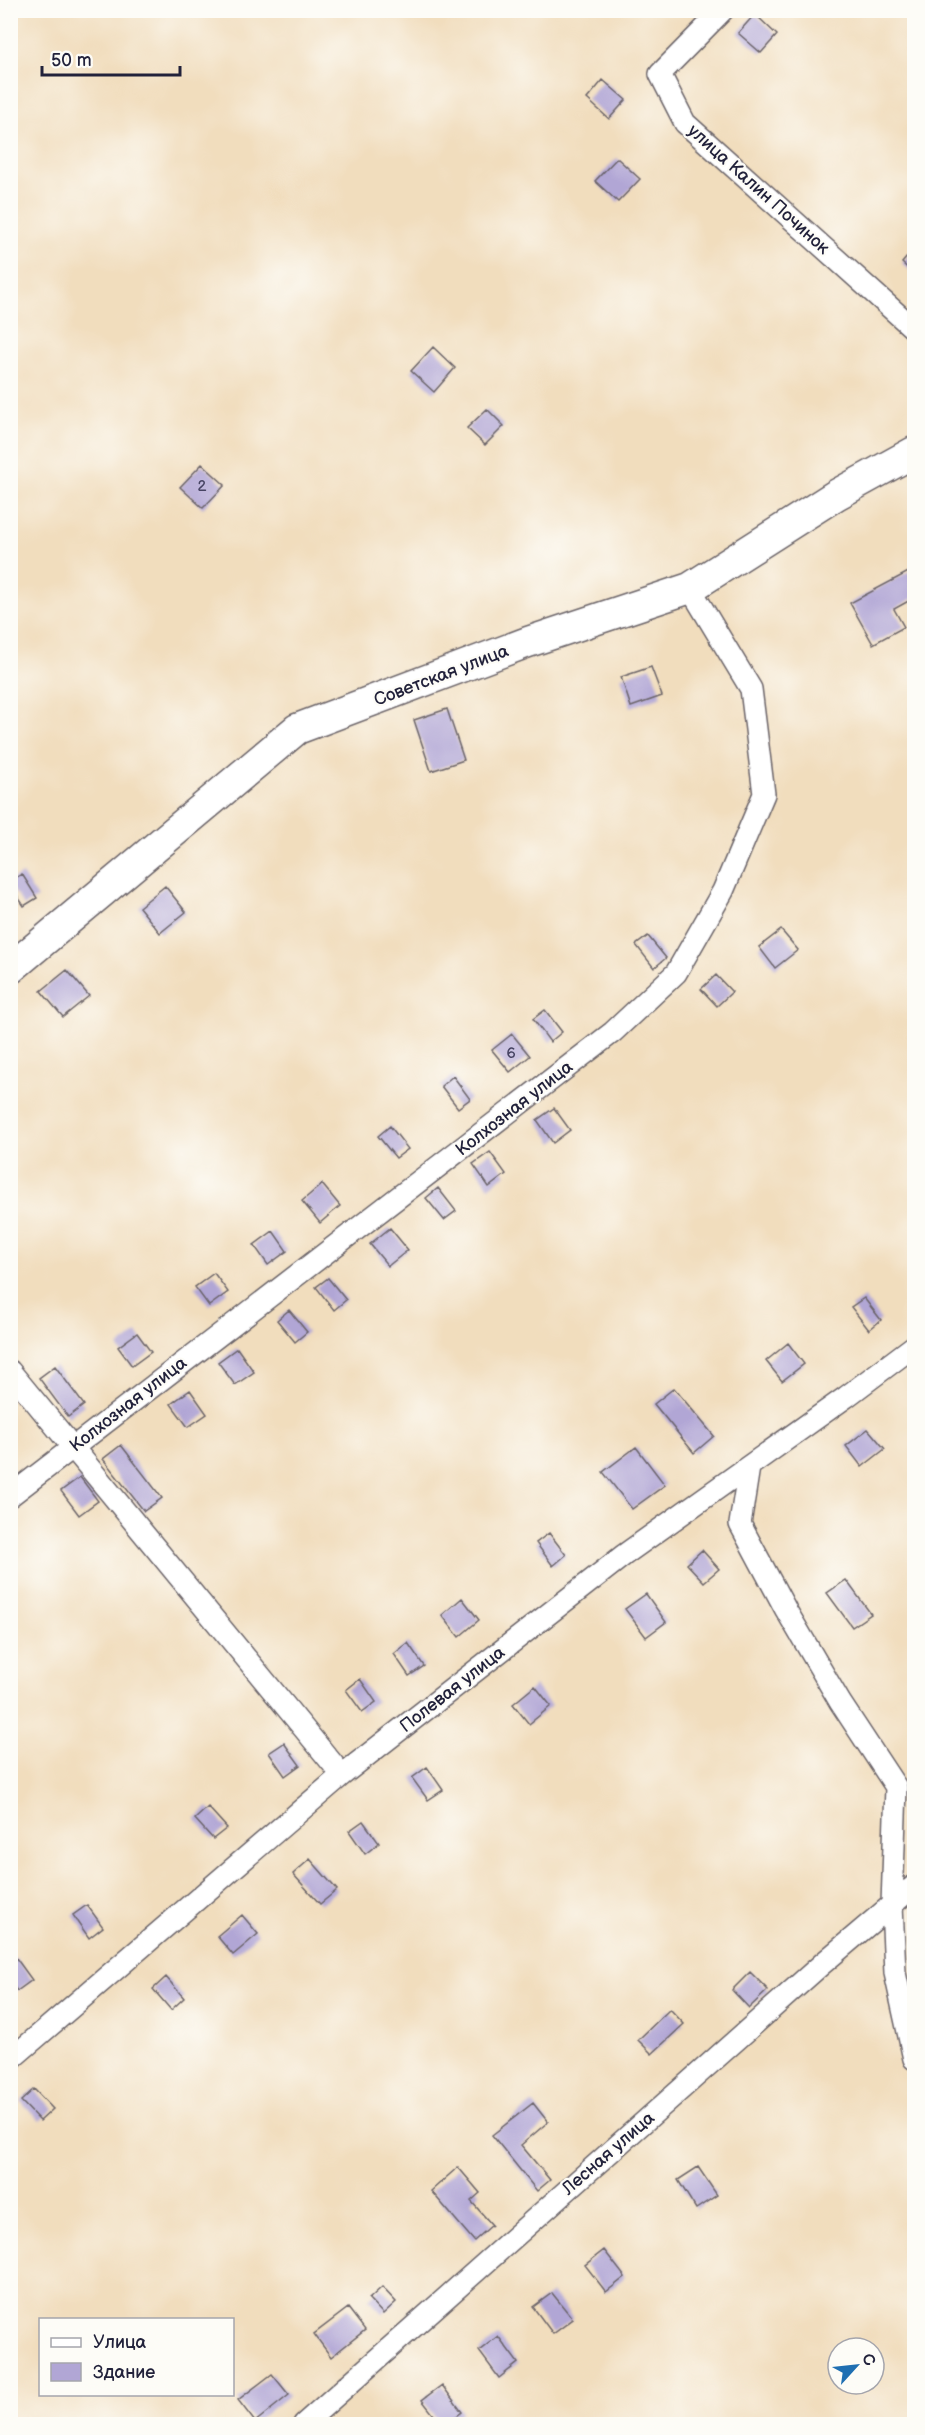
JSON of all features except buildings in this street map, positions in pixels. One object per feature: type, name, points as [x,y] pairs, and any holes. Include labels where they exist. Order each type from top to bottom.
[{"type":"street","name":"улица Калин Починок","points":[[723,10],[660,74],[685,123],[915,329]]},
{"type":"street","name":"Советская улица","points":[[10,969],[297,729],[528,642],[690,588],[836,495],[915,452]]},
{"type":"street","name":"Колхозная улица","points":[[10,1496],[612,1032],[676,973],[723,891],[764,794],[751,689],[690,588]]},
{"type":"street","name":"Полевая улица","points":[[10,2060],[342,1775],[624,1555],[915,1346]]},
{"type":"street","points":[[10,1371],[342,1775]]},
{"type":"street","points":[[749,1467],[740,1524],[786,1610],[840,1702],[896,1787],[892,1905],[895,1973],[915,2059]]},
{"type":"street","name":"Лесная улица","points":[[304,2424],[688,2083],[915,1886]]}]
